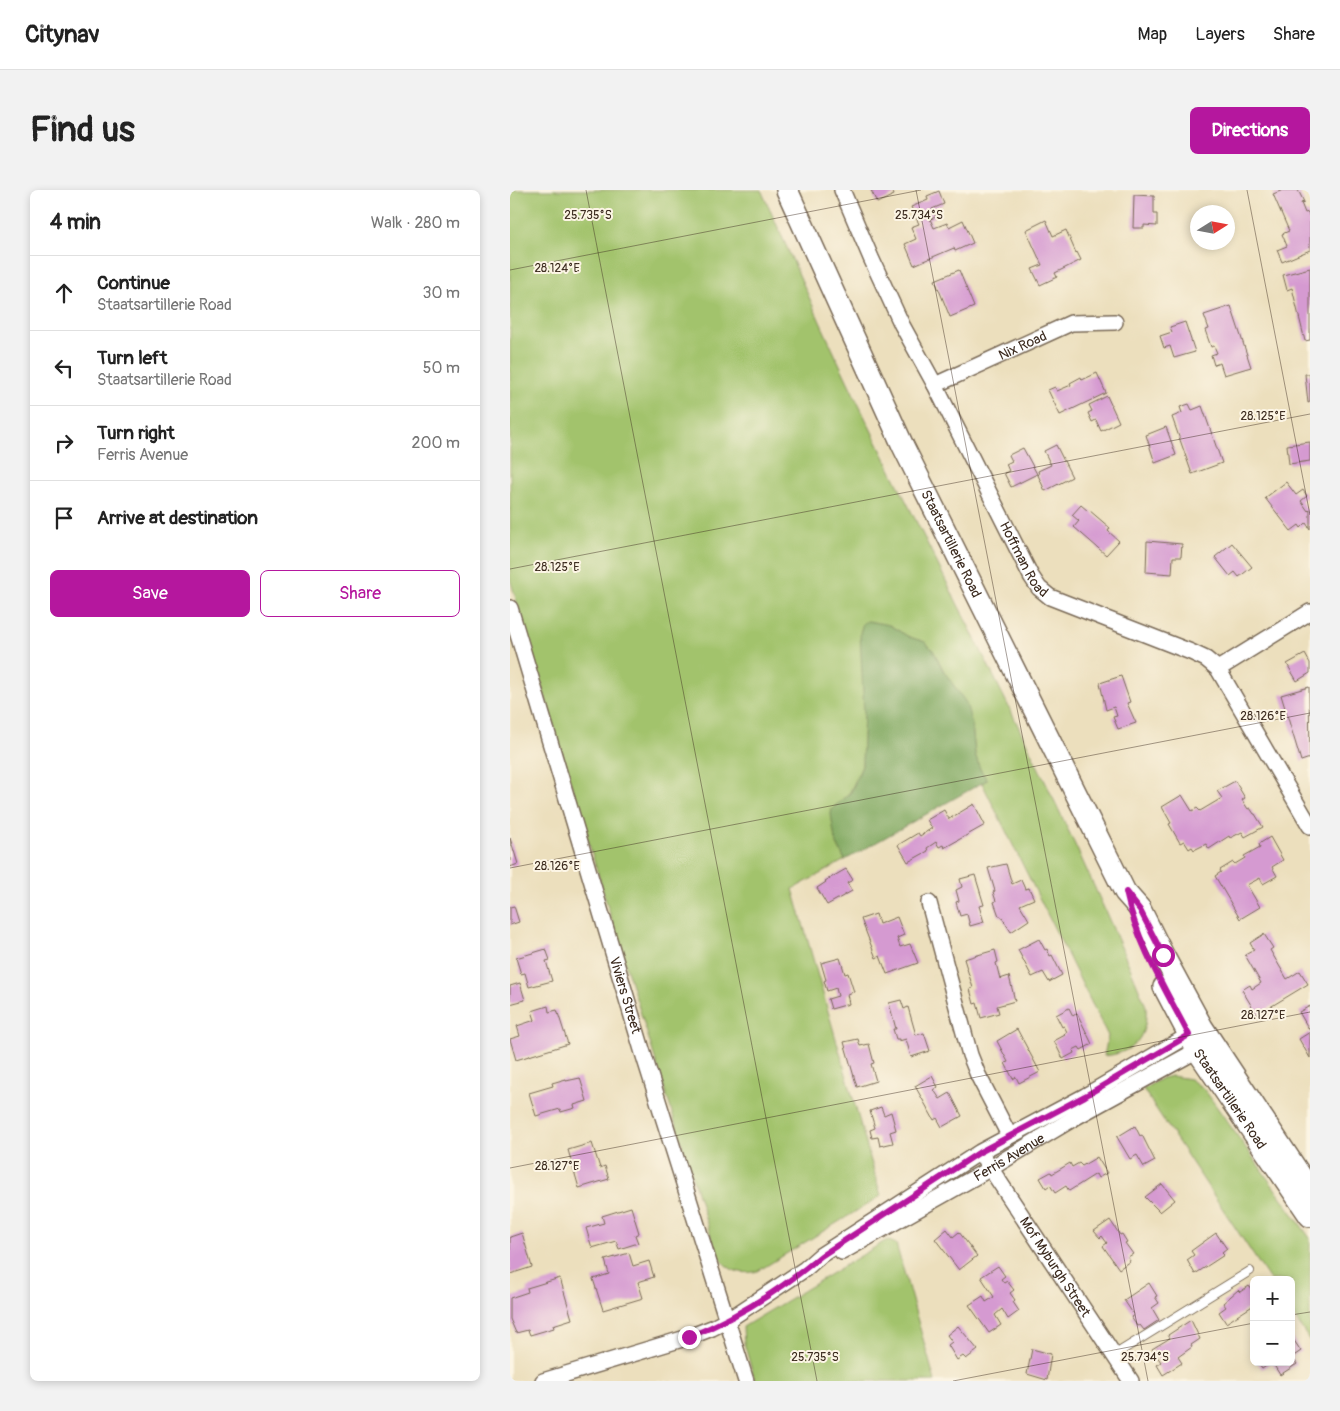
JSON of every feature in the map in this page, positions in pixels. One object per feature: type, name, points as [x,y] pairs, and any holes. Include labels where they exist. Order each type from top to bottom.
[{"type":"street","name":"Staatsartillerie Road","points":[[787,190],[903,446],[1126,892],[1140,910],[1163,955],[1200,1039],[1310,1216]]},
{"type":"street","name":"Hoffman Road","points":[[842,190],[902,325],[1031,576],[1043,592],[1050,597],[1192,652],[1206,659],[1218,669],[1310,826]]},
{"type":"street","name":"Nix Road","points":[[935,386],[1071,322],[1114,322]]},
{"type":"street","name":"Viviers Street","points":[[510,608],[640,1044],[746,1381]]},
{"type":"street","points":[[1218,669],[1310,612]]},
{"type":"street","points":[[929,903],[970,1055],[978,1075],[1009,1135]]},
{"type":"street","name":"Staatsartillerie Road","points":[[1200,1039],[1310,1190]]},
{"type":"street","name":"Ferris Avenue","points":[[805,1270],[828,1260],[991,1168],[1200,1039]]},
{"type":"street","name":"Ferris Avenue","points":[[543,1381],[689,1337],[728,1320],[805,1270],[821,1256],[980,1152],[1009,1135],[1200,1039]]},
{"type":"street","name":"Mof Myburgh Street","points":[[980,1152],[1131,1381]]},
{"type":"lane","points":[[1114,1355],[1250,1271]]},
{"type":"green space","points":[[510,190],[761,190],[857,401],[1079,852],[1146,1006],[1145,1026],[1137,1041],[1124,1051],[1104,1056],[1108,1036],[982,783],[987,780],[980,769],[975,754],[972,725],[933,650],[925,642],[909,637],[889,625],[864,713],[862,766],[850,792],[832,809],[835,840],[845,860],[793,889],[881,1196],[758,1271],[744,1273],[733,1270],[724,1263],[716,1252],[618,941],[510,579]]},
{"type":"green space","points":[[868,621],[889,625],[909,637],[925,642],[933,650],[943,670],[966,703],[972,725],[975,754],[980,769],[987,780],[845,860],[835,840],[831,814],[832,809],[851,792],[862,766],[864,713],[860,633],[863,623]]},
{"type":"green space","points":[[1172,1076],[1190,1079],[1204,1089],[1310,1238],[1310,1341],[1295,1318],[1295,1276],[1267,1276],[1143,1089],[1162,1078]]},
{"type":"green space","points":[[887,1240],[896,1244],[935,1381],[755,1381],[744,1343],[743,1327]]},
{"type":"building","points":[[871,190],[892,190],[894,195],[877,203]]},
{"type":"building","points":[[1283,190],[1298,190],[1304,202],[1301,203],[1305,213],[1308,212],[1310,218],[1310,250],[1282,262],[1277,250],[1287,246],[1282,234],[1289,231],[1273,194]]},
{"type":"building","points":[[939,191],[944,204],[932,209],[936,217],[930,219],[934,228],[947,223],[949,227],[963,220],[973,243],[955,251],[954,248],[914,265],[905,244],[916,239],[911,227],[919,224],[911,207],[928,200],[927,196]]},
{"type":"building","points":[[1134,195],[1154,196],[1154,214],[1157,214],[1157,226],[1144,225],[1144,228],[1133,228]]},
{"type":"building","points":[[1046,220],[1053,236],[1066,230],[1081,260],[1055,273],[1057,277],[1040,285],[1032,269],[1042,265],[1026,230]]},
{"type":"building","points":[[1310,268],[1310,340],[1305,341],[1292,288],[1287,290],[1283,275]]},
{"type":"building","points":[[959,270],[974,307],[950,317],[935,280]]},
{"type":"building","points":[[1231,306],[1251,367],[1224,375],[1220,363],[1214,365],[1211,355],[1217,353],[1214,346],[1211,347],[1205,330],[1209,329],[1204,315]]},
{"type":"building","points":[[1185,322],[1195,352],[1174,358],[1170,346],[1164,348],[1160,336],[1172,332],[1170,327]]},
{"type":"building","points":[[1097,373],[1106,393],[1060,415],[1048,390],[1055,387],[1057,391],[1071,385],[1070,383],[1081,377],[1082,380]]},
{"type":"building","points":[[1305,374],[1310,374],[1310,402],[1308,403]]},
{"type":"building","points":[[1107,396],[1119,422],[1101,431],[1096,420],[1092,422],[1088,413],[1092,411],[1089,405]]},
{"type":"building","points":[[1189,404],[1192,410],[1202,406],[1222,463],[1192,474],[1172,417],[1182,413],[1180,407]]},
{"type":"building","points":[[1166,427],[1176,455],[1155,463],[1146,435]]},
{"type":"building","points":[[1310,442],[1310,461],[1289,464],[1287,445]]},
{"type":"building","points":[[1056,445],[1072,477],[1045,491],[1038,471],[1051,465],[1044,451]]},
{"type":"building","points":[[1023,448],[1037,474],[1011,487],[1004,473],[1009,471],[1006,464],[1012,461],[1009,455]]},
{"type":"building","points":[[1286,482],[1296,495],[1303,490],[1307,496],[1301,501],[1308,511],[1310,509],[1310,529],[1306,523],[1301,528],[1299,525],[1291,531],[1265,498]]},
{"type":"building","points":[[1081,505],[1110,528],[1108,531],[1119,541],[1106,555],[1074,527],[1079,521],[1072,515]]},
{"type":"building","points":[[1147,541],[1182,544],[1181,557],[1173,557],[1172,574],[1146,572]]},
{"type":"building","points":[[1232,543],[1252,567],[1239,577],[1235,572],[1230,576],[1215,557]]},
{"type":"building","points":[[1305,654],[1310,663],[1310,673],[1297,681],[1287,664]]},
{"type":"building","points":[[1121,676],[1130,702],[1127,703],[1136,723],[1118,729],[1113,717],[1117,716],[1114,707],[1106,710],[1100,683]]},
{"type":"building","points":[[1309,687],[1310,758],[1301,761],[1281,695]]},
{"type":"building","points":[[1235,781],[1245,798],[1242,800],[1248,809],[1250,808],[1255,814],[1263,827],[1245,837],[1242,832],[1230,838],[1229,836],[1209,849],[1206,844],[1194,850],[1192,847],[1189,849],[1184,841],[1180,843],[1162,807],[1182,795],[1192,811],[1197,808],[1200,811],[1222,798],[1217,791]]},
{"type":"building","points":[[974,804],[985,825],[944,848],[943,845],[939,847],[936,842],[927,848],[928,851],[908,862],[898,845],[918,833],[920,836],[932,828],[927,820],[944,810],[949,819]]},
{"type":"building","points":[[1270,837],[1283,860],[1272,867],[1277,876],[1263,884],[1260,878],[1247,885],[1260,907],[1240,919],[1215,876],[1221,872],[1220,870],[1233,862],[1235,864],[1245,858],[1244,856],[1260,847],[1259,844]]},
{"type":"building","points":[[510,838],[518,864],[510,867]]},
{"type":"building","points":[[1006,864],[1012,884],[1021,880],[1025,889],[1029,888],[1034,899],[1020,905],[1029,920],[1011,932],[1001,916],[999,916],[994,902],[996,901],[993,892],[995,891],[988,868]]},
{"type":"building","points":[[846,869],[853,880],[847,883],[852,891],[827,905],[817,888]]},
{"type":"building","points":[[975,875],[984,905],[979,906],[984,922],[970,926],[967,914],[960,916],[956,902],[959,901],[956,890],[962,887],[960,879]]},
{"type":"building","points":[[514,906],[519,922],[510,925],[510,907]]},
{"type":"building","points":[[876,914],[879,924],[897,917],[904,935],[897,938],[900,947],[910,944],[918,963],[887,974],[880,956],[876,958],[861,919]]},
{"type":"building","points":[[1264,934],[1273,948],[1270,950],[1287,979],[1300,971],[1308,984],[1257,1015],[1242,990],[1250,985],[1252,989],[1261,983],[1245,955],[1254,950],[1250,943]]},
{"type":"building","points":[[1039,939],[1045,950],[1047,949],[1050,956],[1052,955],[1062,975],[1049,982],[1043,972],[1032,977],[1018,950]]},
{"type":"building","points":[[546,949],[550,960],[546,961],[552,981],[529,987],[525,973],[521,974],[516,958]]},
{"type":"building","points":[[995,950],[1000,979],[1009,976],[1015,1001],[997,1006],[999,1013],[981,1018],[977,1003],[974,1004],[970,989],[973,988],[964,959]]},
{"type":"building","points":[[840,958],[845,974],[848,973],[854,992],[847,994],[849,1004],[831,1009],[828,999],[838,996],[836,988],[827,991],[821,963]]},
{"type":"building","points":[[520,983],[525,1000],[510,1004],[510,986]]},
{"type":"building","points":[[901,1000],[904,1009],[908,1007],[916,1035],[924,1033],[930,1051],[911,1057],[906,1039],[899,1041],[899,1039],[896,1039],[893,1029],[896,1029],[889,1003]]},
{"type":"building","points":[[548,1006],[549,1012],[557,1010],[568,1044],[516,1060],[510,1039],[520,1036],[517,1026],[535,1020],[532,1011]]},
{"type":"building","points":[[1310,1006],[1310,1031],[1299,1012]]},
{"type":"building","points":[[1069,1008],[1073,1016],[1077,1013],[1092,1044],[1081,1050],[1079,1047],[1073,1050],[1074,1053],[1063,1059],[1054,1041],[1067,1032],[1056,1015]]},
{"type":"building","points":[[1017,1029],[1040,1072],[1019,1083],[1016,1077],[1013,1079],[1005,1063],[1008,1062],[997,1041]]},
{"type":"building","points":[[1310,1032],[1310,1058],[1299,1039]]},
{"type":"building","points":[[858,1039],[860,1046],[869,1044],[874,1063],[871,1064],[876,1081],[857,1087],[844,1042]]},
{"type":"building","points":[[932,1076],[938,1087],[934,1090],[940,1099],[950,1093],[962,1116],[942,1127],[937,1118],[934,1120],[915,1086]]},
{"type":"building","points":[[580,1078],[587,1101],[574,1105],[575,1108],[561,1112],[560,1109],[536,1116],[529,1093],[553,1086],[552,1083]]},
{"type":"building","points":[[881,1107],[884,1115],[891,1112],[896,1130],[890,1132],[893,1143],[880,1146],[878,1137],[872,1138],[870,1130],[875,1128],[870,1111]]},
{"type":"building","points":[[1135,1126],[1140,1136],[1142,1135],[1155,1161],[1144,1167],[1137,1155],[1130,1159],[1117,1137]]},
{"type":"building","points":[[592,1143],[600,1168],[605,1166],[609,1179],[579,1188],[568,1150]]},
{"type":"building","points":[[1097,1157],[1107,1173],[1098,1178],[1096,1174],[1069,1191],[1066,1186],[1055,1193],[1050,1185],[1046,1188],[1040,1178],[1051,1172],[1052,1174],[1070,1163],[1072,1167],[1079,1163],[1082,1166]]},
{"type":"building","points":[[1162,1184],[1175,1200],[1160,1212],[1145,1197]]},
{"type":"building","points":[[631,1207],[639,1233],[635,1235],[638,1243],[619,1249],[616,1241],[592,1248],[586,1228],[604,1223],[602,1216]]},
{"type":"building","points":[[1110,1220],[1120,1235],[1122,1234],[1127,1242],[1125,1243],[1133,1254],[1128,1257],[1130,1261],[1119,1269],[1103,1246],[1107,1243],[1102,1236],[1100,1238],[1094,1231]]},
{"type":"building","points":[[947,1229],[953,1237],[959,1232],[977,1256],[959,1270],[935,1239]]},
{"type":"building","points":[[522,1233],[532,1267],[510,1274],[510,1237]]},
{"type":"building","points":[[1216,1233],[1227,1249],[1222,1253],[1224,1255],[1195,1274],[1187,1260],[1194,1255],[1191,1251]]},
{"type":"building","points":[[629,1253],[633,1266],[649,1261],[654,1277],[638,1282],[643,1298],[603,1310],[593,1279],[609,1274],[605,1260]]},
{"type":"building","points":[[998,1266],[1005,1276],[1001,1279],[1004,1283],[1007,1281],[1014,1290],[1010,1293],[1019,1311],[1008,1319],[1002,1309],[995,1315],[1001,1325],[989,1333],[969,1305],[983,1296],[986,1302],[994,1297],[981,1277]]},
{"type":"building","points":[[560,1278],[572,1319],[553,1325],[554,1328],[530,1335],[528,1330],[516,1333],[510,1319],[510,1298],[528,1292],[527,1288]]},
{"type":"building","points":[[1149,1283],[1159,1303],[1152,1308],[1159,1320],[1144,1330],[1140,1325],[1137,1326],[1131,1317],[1134,1315],[1124,1300]]},
{"type":"building","points":[[1249,1286],[1250,1287],[1250,1308],[1226,1323],[1219,1312],[1226,1307],[1223,1303],[1238,1290],[1240,1292]]},
{"type":"building","points":[[1191,1320],[1200,1339],[1178,1357],[1182,1363],[1163,1375],[1157,1365],[1161,1362],[1152,1349],[1170,1338],[1168,1335]]},
{"type":"building","points":[[958,1326],[978,1350],[966,1359],[963,1356],[957,1360],[948,1345],[952,1342],[947,1335]]},
{"type":"building","points":[[1295,1342],[1301,1351],[1295,1355]]},
{"type":"building","points":[[1032,1349],[1051,1354],[1047,1380],[1027,1374]]},
{"type":"building","points":[[1274,1366],[1294,1366],[1280,1375]]},
{"type":"route","points":[[689,1337],[728,1320],[805,1270],[821,1256],[980,1152],[1085,1096],[1189,1035],[1131,917],[1126,892],[1140,910],[1163,955]]}]
